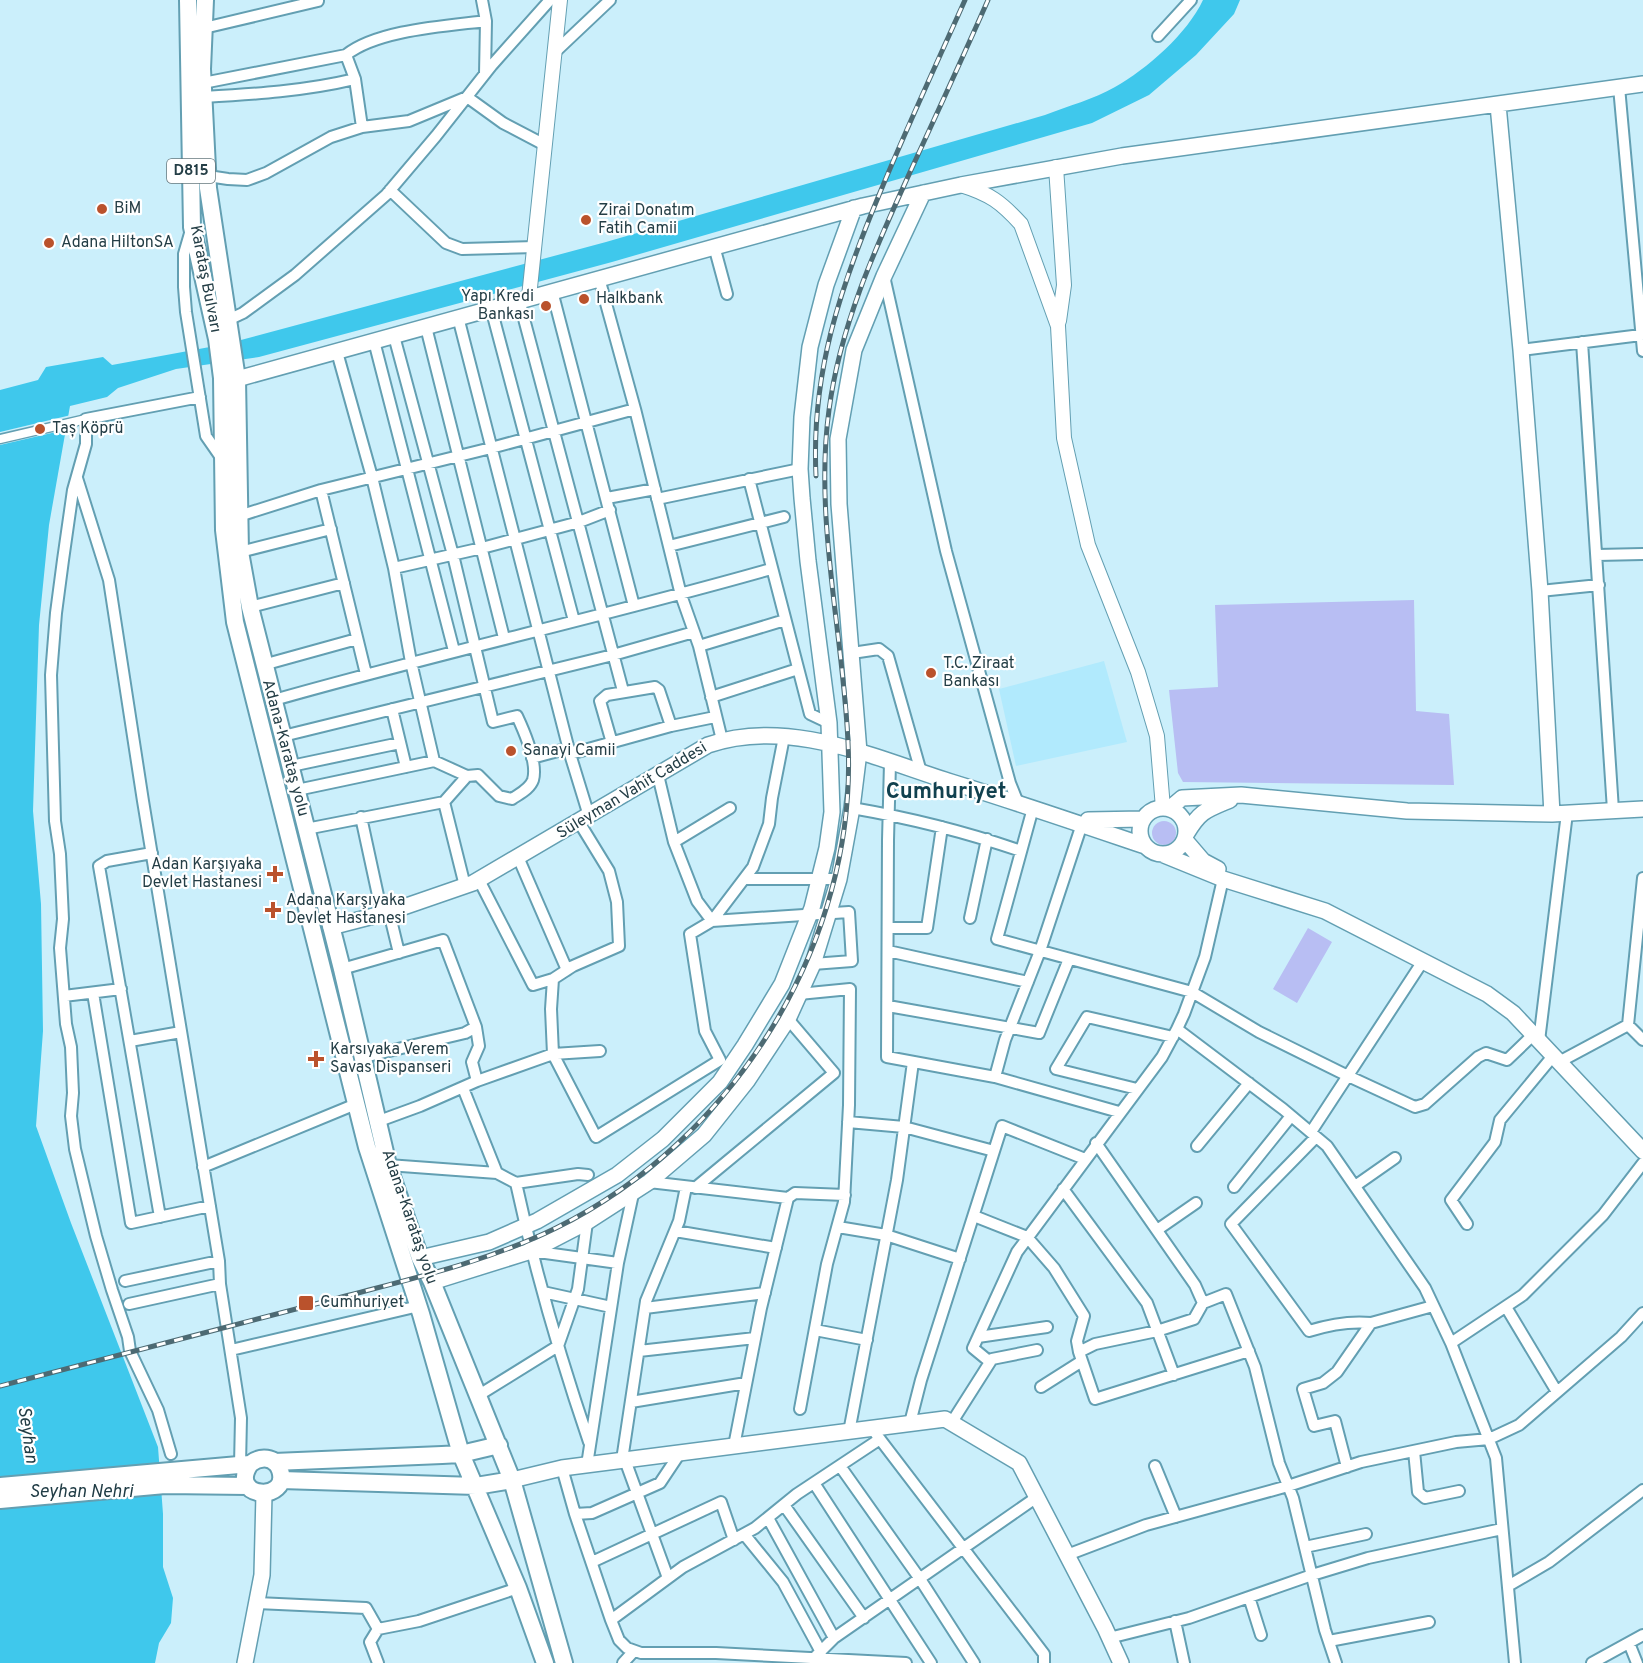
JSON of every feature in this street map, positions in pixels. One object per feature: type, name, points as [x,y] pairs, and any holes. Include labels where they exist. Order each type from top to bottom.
[{"type":"main road","name":"Karataş Bulvarı","points":[[188,0],[192,227],[225,332]]},
{"type":"main road","name":"Karataş Bulvarı","points":[[205,0],[203,90],[208,176],[231,376]]},
{"type":"main road","points":[[231,376],[337,352],[526,296],[552,291],[854,208],[922,193],[1122,156],[1643,84]]},
{"type":"main road","points":[[1498,105],[1521,350],[1559,813]]},
{"type":"main road","points":[[432,1282],[531,1251],[587,1222],[649,1182],[704,1135],[747,1081],[788,1019],[813,964],[839,879],[859,752],[839,504],[838,439],[854,350],[884,276],[922,193]]},
{"type":"main road","points":[[420,1258],[489,1242],[537,1221],[617,1175],[663,1139],[720,1082],[782,984],[810,913],[827,848],[832,812],[831,744],[808,561],[800,469],[802,417],[810,347],[825,285],[854,208]]},
{"type":"main road","name":"Adana-Karataş yolu","points":[[231,376],[223,495],[224,530],[235,622],[367,1147],[419,1306],[461,1454],[518,1588],[544,1663]]},
{"type":"main road","name":"Adana-Karataş yolu","points":[[231,376],[239,428],[240,552],[250,607],[342,969],[388,1165],[420,1258],[479,1395],[512,1480],[564,1663]]},
{"type":"main road","name":"Süleyman Vahit Caddesi","points":[[331,927],[386,913],[479,880],[708,745],[722,740],[761,735],[831,744],[1040,810]]},
{"type":"main road","points":[[1164,855],[1177,850],[1197,816],[1207,809],[1241,795]]},
{"type":"main road","points":[[1166,808],[1182,798],[1241,795],[1407,811],[1559,813],[1643,809]]},
{"type":"main road","points":[[1040,810],[1092,821],[1143,819],[1156,809],[1166,808],[1175,811],[1184,821],[1186,837],[1203,861],[1256,888]]},
{"type":"main road","points":[[1040,810],[1145,846],[1156,854],[1164,855],[1222,879],[1325,911],[1487,994],[1513,1013],[1643,1151]]},
{"type":"main road","points":[[1143,819],[1140,833],[1145,846]]},
{"type":"main road","points":[[281,1480],[476,1486],[562,1468],[849,1432],[876,1434],[910,1424],[945,1419],[1019,1462],[1121,1663]]},
{"type":"main road","points":[[0,1500],[164,1479],[245,1464],[259,1458],[274,1461],[461,1454],[499,1445]]},
{"type":"main road","points":[[0,1486],[164,1479],[256,1490],[275,1490],[281,1480],[280,1469],[274,1461]]},
{"type":"main road","points":[[245,1464],[245,1475],[256,1490],[262,1575],[245,1663]]},
{"type":"street","points":[[482,0],[486,21],[485,74]]},
{"type":"street","points":[[225,332],[243,313],[295,275],[390,190],[485,74],[550,0]]},
{"type":"street","points":[[560,0],[535,249],[526,296],[555,430],[623,691]]},
{"type":"street","points":[[555,52],[610,0]]},
{"type":"street","points":[[1158,36],[1191,0]]},
{"type":"street","points":[[204,28],[318,1]]},
{"type":"street","points":[[203,90],[346,55],[356,47],[412,30],[486,21]]},
{"type":"street","points":[[346,55],[355,80],[362,127]]},
{"type":"street","points":[[203,90],[285,92],[355,80]]},
{"type":"street","points":[[1619,87],[1643,351]]},
{"type":"street","points":[[467,97],[503,123],[545,145]]},
{"type":"street","points":[[208,176],[228,180],[247,180],[331,137],[362,127],[409,121],[467,97]]},
{"type":"street","points":[[1056,167],[1064,285],[1058,326],[1064,438],[1088,545],[1138,672],[1157,736],[1166,808]]},
{"type":"street","points":[[961,185],[987,193],[1021,224],[1058,326]]},
{"type":"street","points":[[390,190],[446,243],[462,249],[535,249]]},
{"type":"street","points":[[192,227],[184,254],[184,287],[192,348],[206,436],[224,462]]},
{"type":"street","points":[[714,246],[727,294]]},
{"type":"street","points":[[884,276],[946,551],[1010,783],[1018,803]]},
{"type":"street","points":[[599,278],[635,409],[681,595],[699,646],[722,740]]},
{"type":"street","points":[[552,291],[634,606]]},
{"type":"street","points":[[491,308],[574,621]]},
{"type":"street","points":[[458,317],[539,629],[584,819],[609,871],[617,902],[619,946],[553,979],[533,986],[479,880]]},
{"type":"street","points":[[426,327],[504,638]]},
{"type":"street","points":[[1521,350],[1582,342],[1642,330]]},
{"type":"street","points":[[297,790],[434,761],[467,776],[478,775],[499,796],[512,799],[527,789],[533,780],[528,739],[517,716],[493,722],[453,555],[394,336]]},
{"type":"street","points":[[374,341],[454,651]]},
{"type":"street","points":[[1582,342],[1613,810]]},
{"type":"street","points":[[337,352],[372,477],[394,568],[411,662],[434,761]]},
{"type":"street","points":[[0,439],[82,419],[200,397]]},
{"type":"street","points":[[239,516],[321,490],[635,409]]},
{"type":"street","points":[[82,419],[86,444],[77,477],[56,613],[51,675],[55,821],[60,854],[63,919],[60,948],[66,1024],[71,1047],[73,1093],[71,1116],[75,1149],[96,1236],[128,1337],[130,1351],[158,1410],[171,1454]]},
{"type":"street","points":[[606,498],[656,494],[800,469]]},
{"type":"street","points":[[77,477],[109,580],[219,1261],[220,1284],[241,1418],[245,1464]]},
{"type":"street","points":[[749,479],[810,714],[829,723]]},
{"type":"street","points":[[321,490],[366,674]]},
{"type":"street","points":[[394,568],[482,548],[579,522],[610,510]]},
{"type":"street","points":[[669,546],[784,517]]},
{"type":"street","points":[[240,552],[331,529]]},
{"type":"street","points":[[1597,555],[1643,554]]},
{"type":"street","points":[[274,700],[476,645],[681,595],[771,569]]},
{"type":"street","points":[[250,607],[344,583]]},
{"type":"street","points":[[1540,591],[1599,585]]},
{"type":"street","points":[[699,646],[784,620]]},
{"type":"street","points":[[283,736],[613,655],[694,632]]},
{"type":"street","points":[[263,665],[357,639]]},
{"type":"street","points":[[852,653],[879,649],[888,656],[921,772]]},
{"type":"street","points":[[711,697],[798,669]]},
{"type":"street","points":[[612,742],[600,702],[602,697],[607,695],[655,687],[659,690],[671,726]]},
{"type":"street","points":[[392,709],[406,767]]},
{"type":"street","points":[[532,758],[612,742],[715,717]]},
{"type":"street","points":[[553,979],[551,1009],[554,1054],[596,1137],[720,1060],[705,1031],[690,934],[712,921],[753,867],[769,824],[784,737]]},
{"type":"street","points":[[291,766],[400,743]]},
{"type":"street","points":[[890,762],[887,1057],[995,1077],[1119,1113]]},
{"type":"street","points":[[658,775],[675,842],[697,901],[712,921]]},
{"type":"street","points":[[306,829],[444,802],[467,776]]},
{"type":"street","points":[[444,802],[465,886]]},
{"type":"street","points":[[675,842],[730,808]]},
{"type":"street","points":[[852,808],[942,827],[1021,851]]},
{"type":"street","points":[[1040,810],[1021,851],[997,939],[1192,992],[1259,1032],[1415,1107],[1425,1104],[1478,1057],[1486,1053],[1507,1060],[1536,1038],[1559,813]]},
{"type":"street","points":[[361,817],[399,953]]},
{"type":"street","points":[[995,1077],[1010,1027],[1040,951],[1082,824]]},
{"type":"street","points":[[888,928],[927,928],[942,827]]},
{"type":"street","points":[[970,918],[987,839]]},
{"type":"street","points":[[152,853],[107,861],[99,866],[160,1217]]},
{"type":"street","points":[[518,857],[567,970]]},
{"type":"street","points":[[1628,1024],[1639,964],[1643,878]]},
{"type":"street","points":[[744,879],[839,879]]},
{"type":"street","points":[[990,1362],[973,1348],[1017,1252],[1162,1057],[1175,1033],[1205,957],[1222,879]]},
{"type":"street","points":[[712,921],[849,912],[852,961],[813,964]]},
{"type":"street","points":[[342,969],[443,940],[476,1027],[479,1046],[472,1062],[477,1081]]},
{"type":"street","points":[[888,951],[1028,982]]},
{"type":"street","points":[[888,1006],[1039,1033],[1069,958]]},
{"type":"street","points":[[1423,961],[1348,1076],[1314,1135],[1231,1224],[1309,1331],[1323,1327],[1371,1323],[1433,1306]]},
{"type":"street","points":[[64,996],[121,989]]},
{"type":"street","points":[[799,994],[850,989],[845,1195],[827,1264],[800,1409]]},
{"type":"street","points":[[93,993],[131,1223],[210,1206]]},
{"type":"street","points":[[1137,1089],[1056,1069],[1087,1017],[1175,1033],[1249,1083],[1291,1116],[1327,1146],[1425,1288],[1451,1343],[1496,1458],[1515,1663]]},
{"type":"street","points":[[668,1578],[624,1460],[645,1308],[690,1188],[834,1073],[788,1019]]},
{"type":"street","points":[[1628,1024],[1643,1040]]},
{"type":"street","points":[[1467,1224],[1451,1200],[1495,1142],[1500,1120],[1556,1059],[1628,1024]]},
{"type":"street","points":[[363,1057],[465,1033],[476,1027]]},
{"type":"street","points":[[130,1041],[181,1032]]},
{"type":"street","points":[[379,1121],[477,1081],[554,1054],[600,1051]]},
{"type":"street","points":[[849,1432],[886,1235],[913,1062]]},
{"type":"street","points":[[1197,1146],[1249,1083]]},
{"type":"street","points":[[463,1088],[497,1173]]},
{"type":"street","points":[[203,1167],[356,1104]]},
{"type":"street","points":[[1234,1187],[1291,1116]]},
{"type":"street","points":[[848,1122],[904,1127],[994,1151]]},
{"type":"street","points":[[910,1424],[921,1380],[1002,1126],[1085,1159]]},
{"type":"street","points":[[1096,1143],[1195,1285],[1203,1303]]},
{"type":"street","points":[[1355,1186],[1395,1158]]},
{"type":"street","points":[[1451,1343],[1523,1295],[1603,1215],[1643,1163]]},
{"type":"street","points":[[388,1165],[497,1173],[516,1183],[578,1174],[588,1175]]},
{"type":"street","points":[[649,1182],[788,1198]]},
{"type":"street","points":[[516,1183],[531,1251],[558,1347],[590,1445]]},
{"type":"street","points":[[1063,1189],[1147,1303],[1174,1376]]},
{"type":"street","points":[[734,1446],[755,1338],[788,1198],[795,1193],[845,1195]]},
{"type":"street","points":[[586,1465],[618,1263],[633,1194]]},
{"type":"street","points":[[1157,1230],[1196,1203]]},
{"type":"street","points":[[974,1216],[1027,1237],[1054,1268],[1084,1316],[1077,1341],[1095,1399],[1249,1351]]},
{"type":"street","points":[[479,1395],[558,1347],[578,1289],[587,1222]]},
{"type":"street","points":[[838,1227],[886,1235],[960,1259]]},
{"type":"street","points":[[675,1231],[776,1248]]},
{"type":"street","points":[[531,1251],[618,1263]]},
{"type":"street","points":[[125,1281],[219,1261]]},
{"type":"street","points":[[129,1304],[220,1284]]},
{"type":"street","points":[[543,1292],[611,1307]]},
{"type":"street","points":[[645,1308],[765,1293]]},
{"type":"street","points":[[1041,1387],[1095,1344],[1157,1331],[1194,1318],[1203,1303],[1226,1294],[1255,1367],[1279,1463],[1288,1486],[1336,1663]]},
{"type":"street","points":[[231,1350],[419,1306]]},
{"type":"street","points":[[1506,1306],[1557,1392]]},
{"type":"street","points":[[1067,1555],[1146,1525],[1288,1486],[1347,1467],[1456,1442],[1488,1439],[1520,1425],[1621,1337],[1643,1314]]},
{"type":"street","points":[[1347,1467],[1335,1421],[1314,1426],[1303,1389],[1323,1383],[1337,1372],[1371,1323]]},
{"type":"street","points":[[978,1338],[1047,1327]]},
{"type":"street","points":[[815,1330],[867,1340]]},
{"type":"street","points":[[639,1352],[755,1338]]},
{"type":"street","points":[[952,1422],[992,1359],[1037,1350]]},
{"type":"street","points":[[631,1402],[746,1383]]},
{"type":"street","points":[[611,1620],[682,1567],[739,1537],[768,1518],[840,1466],[876,1434],[1044,1654],[1044,1663]]},
{"type":"street","points":[[1414,1451],[1420,1496],[1425,1498],[1459,1491]]},
{"type":"street","points":[[575,1514],[592,1513],[660,1483],[680,1453]]},
{"type":"street","points":[[840,1466],[920,1579],[974,1663]]},
{"type":"street","points":[[1155,1466],[1176,1517]]},
{"type":"street","points":[[562,1468],[575,1514],[619,1640],[639,1656]]},
{"type":"street","points":[[814,1483],[931,1663]]},
{"type":"street","points":[[1508,1586],[1549,1562],[1643,1490]]},
{"type":"street","points":[[818,1655],[834,1638],[1037,1497]]},
{"type":"street","points":[[592,1562],[653,1536],[721,1502],[739,1537],[783,1582],[818,1655]]},
{"type":"street","points":[[784,1505],[864,1618]]},
{"type":"street","points":[[768,1518],[834,1638]]},
{"type":"street","points":[[1109,1638],[1175,1622],[1368,1558],[1502,1529]]},
{"type":"street","points":[[1305,1547],[1366,1533]]},
{"type":"street","points":[[378,1663],[370,1642],[378,1629],[419,1621],[518,1588]]},
{"type":"street","points":[[1249,1597],[1261,1635]]},
{"type":"street","points":[[257,1603],[366,1608],[378,1629]]},
{"type":"street","points":[[1175,1622],[1184,1663]]},
{"type":"street","points":[[1329,1641],[1429,1622]]},
{"type":"street","points":[[1592,1663],[1643,1635]]},
{"type":"street","points":[[1629,1643],[1637,1663]]},
{"type":"street","points":[[623,1663],[639,1656],[716,1653],[818,1655],[856,1662],[906,1663]]},
{"type":"shaded area","points":[[1414,600],[1416,711],[1449,714],[1454,785],[1183,782],[1178,773],[1169,690],[1218,687],[1215,605]]},
{"type":"shaded area","points":[[1104,661],[1127,742],[1016,766],[999,689]]},
{"type":"shaded area","points":[[1164,821],[1173,824],[1176,833],[1173,842],[1164,845],[1155,842],[1152,833],[1155,824]]},
{"type":"shaded area","points":[[1308,928],[1332,942],[1297,1003],[1273,989]]},
{"type":"water","name":"Seyhan Nehri","points":[[1203,0],[1240,0],[1234,14],[1196,55],[1149,95],[1092,123],[612,262],[259,357],[176,369],[118,388],[107,397],[70,406],[49,525],[39,625],[33,811],[41,904],[43,1031],[36,1126],[158,1447],[163,1514],[163,1567],[173,1598],[171,1623],[159,1643],[155,1663],[0,1663],[0,390],[38,380],[46,367],[103,357],[112,365],[226,344],[606,242],[1045,115],[1090,99],[1140,71],[1177,38]]},
{"type":"pier","name":"Taș Köprü","points":[[71,415],[69,429],[0,445],[0,432]]},
{"type":"railway","points":[[816,476],[818,402],[823,367],[841,298],[889,170],[965,0]]},
{"type":"railway","points":[[0,1386],[412,1279],[471,1262],[528,1241],[556,1228],[620,1190],[678,1143],[729,1088],[772,1027],[807,960],[832,890],[846,817],[848,742],[827,534],[825,492],[825,451],[834,378],[851,317],[873,257],[988,0]]},
{"type":"place","name":"BiM","points":[[102,209]]},
{"type":"place","name":"Zirai Donatım Fatih Camii","points":[[586,220]]},
{"type":"place","name":"Adana HiltonSA","points":[[49,243]]},
{"type":"place","name":"Halkbank","points":[[584,299]]},
{"type":"place","name":"Yapı Kredi Bankası","points":[[546,306]]},
{"type":"place","name":"Taș Köprü","points":[[40,429]]},
{"type":"place","name":"T.C. Ziraat Bankası","points":[[931,673]]},
{"type":"place","name":"Sanayi Camii","points":[[511,751]]},
{"type":"place","name":"Adan Karşıyaka Devlet Hastanesi","points":[[275,874]]},
{"type":"place","name":"Adana Karşıyaka Devlet Hastanesi","points":[[273,910]]},
{"type":"place","name":"Karsıyaka Verem Savas Dispanseri","points":[[316,1059]]},
{"type":"place","name":"Cumhuriyet","points":[[306,1303]]},
{"type":"district","name":"Cumhuriyet","points":[[946,792]]},
{"type":"water label","name":"Seyhan","points":[[27,1435]]}]
